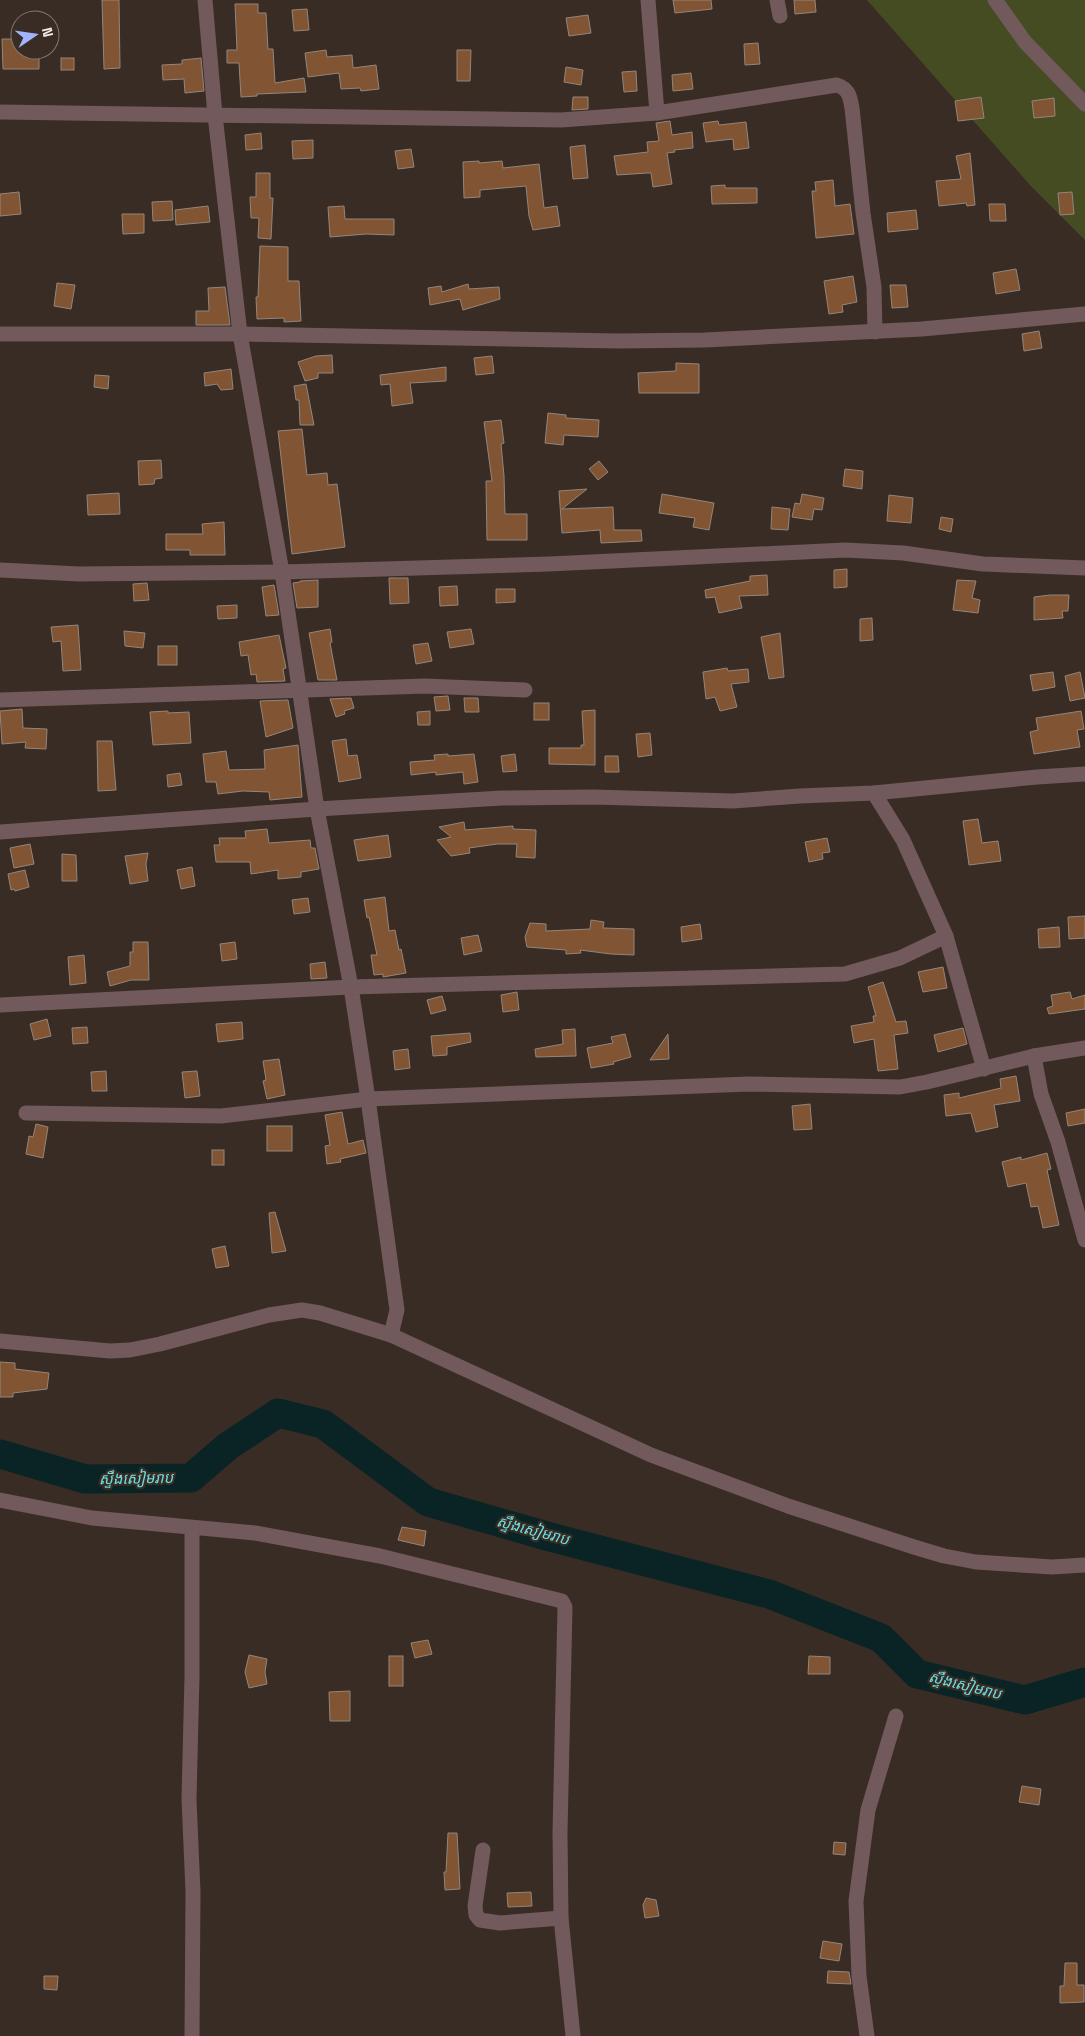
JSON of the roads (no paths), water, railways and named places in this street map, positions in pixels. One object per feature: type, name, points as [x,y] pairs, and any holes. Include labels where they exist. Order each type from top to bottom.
[{"type":"street","points":[[205,0],[215,115],[240,334],[282,572],[317,809],[350,987],[368,1099],[397,1310],[391,1335]]},
{"type":"street","points":[[648,0],[657,113]]},
{"type":"street","points":[[777,0],[780,16]]},
{"type":"street","points":[[994,0],[1025,42],[1085,104]]},
{"type":"street","points":[[0,112],[561,120],[657,113],[838,85],[844,87],[849,93],[855,132],[862,213],[874,287],[875,332]]},
{"type":"street","points":[[0,334],[240,334],[618,341],[704,340],[875,332],[1085,314]]},
{"type":"street","points":[[0,570],[79,574],[282,572],[549,564],[845,550],[904,554],[983,564],[1085,568]]},
{"type":"street","points":[[0,700],[425,686],[524,690]]},
{"type":"street","points":[[0,832],[317,809],[502,798],[593,797],[733,801],[874,793],[1085,774]]},
{"type":"street","points":[[874,793],[903,840],[946,936],[984,1069]]},
{"type":"street","points":[[0,1006],[350,987],[845,974],[900,958],[946,936]]},
{"type":"street","points":[[26,1113],[221,1116],[368,1099],[749,1084],[900,1086],[927,1082],[1034,1056],[1085,1048]]},
{"type":"street","points":[[1034,1056],[1041,1094],[1058,1142],[1085,1240]]},
{"type":"street","points":[[0,1341],[110,1351],[130,1350],[160,1344],[268,1315],[302,1310],[338,1317],[391,1335],[651,1456],[788,1506],[914,1548],[976,1562],[1052,1567],[1085,1565]]},
{"type":"street","points":[[0,1500],[92,1518],[254,1533],[380,1556],[562,1601],[565,1607],[560,1832],[561,1918],[573,2036]]},
{"type":"street","points":[[192,1528],[192,1676],[189,1799],[193,1892],[192,2036]]},
{"type":"street","points":[[867,2036],[859,1976],[856,1901],[868,1810],[896,1716]]},
{"type":"street","points":[[483,1850],[475,1906],[476,1915],[480,1920],[500,1923],[561,1918]]},
{"type":"waterway","name":"ស្ទឹងសៀមរាប","points":[[0,1454],[85,1479],[191,1478],[228,1446],[278,1413],[323,1424],[428,1502],[550,1537],[769,1594],[881,1638],[917,1674],[1025,1700],[1085,1682]]}]
